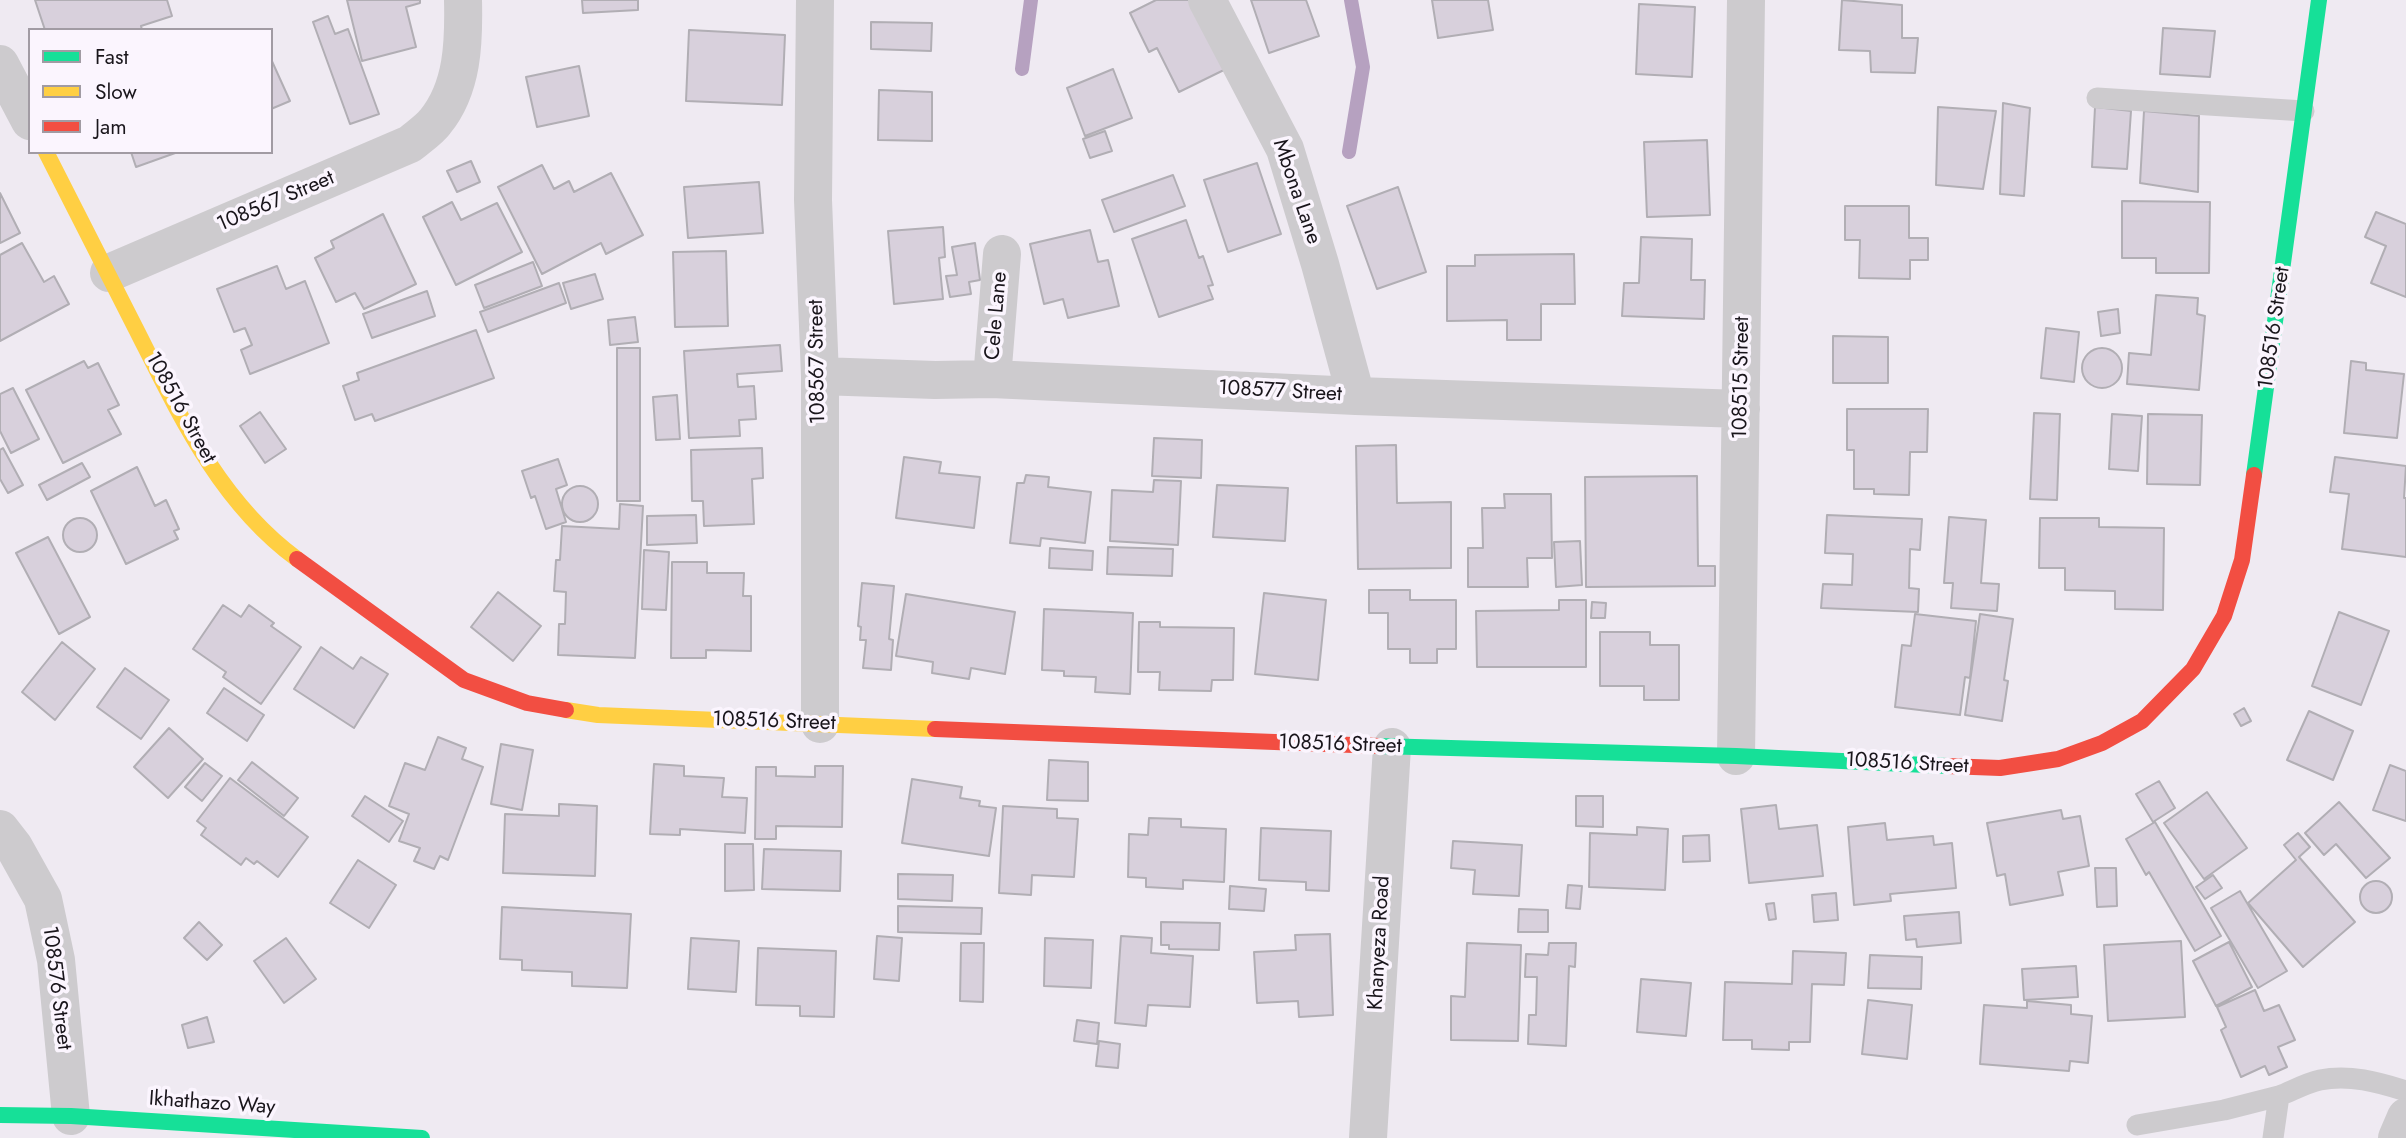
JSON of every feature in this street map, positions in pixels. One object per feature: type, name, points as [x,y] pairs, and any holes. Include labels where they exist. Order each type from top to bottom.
[{"type":"street","name":"108567 Street","points":[[109,273],[410,144],[435,123],[455,88],[464,43],[463,0]]},
{"type":"street","name":"108567 Street","points":[[815,0],[813,200],[820,376],[820,724]]},
{"type":"street","name":"Mbona Lane","points":[[1207,0],[1284,149],[1320,264],[1356,396]]},
{"type":"street","name":"108515 Street","points":[[1736,756],[1746,0]]},
{"type":"street","name":"108516 Street","points":[[47,154],[190,435],[230,493],[277,544],[464,680],[527,703],[598,715],[2000,768],[2058,759],[2102,743],[2142,721],[2193,670],[2224,616],[2242,560],[2319,0]]},
{"type":"street","points":[[0,64],[28,117]]},
{"type":"street","name":"Cele Lane","points":[[992,379],[1002,254]]},
{"type":"street","name":"108577 Street","points":[[820,376],[992,379],[1356,396],[1741,409]]},
{"type":"street","name":"Khanyeza Road","points":[[1368,1138],[1392,747]]},
{"type":"street","name":"108576 Street","points":[[0,829],[43,899],[56,960],[71,1116]]},
{"type":"street","name":"Ikhathazo Way","points":[[0,1115],[71,1116],[422,1138]]},
{"type":"street","points":[[2397,1138],[2406,1117]]},
{"type":"lane","points":[[2097,98],[2304,111]]},
{"type":"lane","points":[[2137,1125],[2224,1110],[2279,1096],[2319,1080],[2346,1077],[2375,1081],[2406,1091]]},
{"type":"lane","points":[[2273,1138],[2279,1096]]},
{"type":"building","points":[[35,0],[167,0],[172,16],[142,28],[44,28]]},
{"type":"building","points":[[347,0],[420,0],[420,3],[406,7],[416,47],[362,61]]},
{"type":"building","points":[[582,0],[638,0],[638,10],[583,13]]},
{"type":"building","points":[[1156,0],[1202,0],[1230,67],[1179,92],[1157,48],[1149,52],[1130,13]]},
{"type":"building","points":[[1251,0],[1306,0],[1319,36],[1269,53]]},
{"type":"building","points":[[1432,0],[1488,0],[1493,30],[1438,38]]},
{"type":"building","points":[[1842,0],[1902,5],[1902,38],[1918,38],[1915,73],[1871,72],[1870,51],[1839,50]]},
{"type":"building","points":[[1639,4],[1695,7],[1692,77],[1636,74]]},
{"type":"building","points":[[328,16],[335,34],[348,29],[379,114],[350,124],[313,22]]},
{"type":"building","points":[[871,22],[932,23],[931,51],[871,49]]},
{"type":"building","points":[[2163,28],[2215,31],[2210,77],[2160,74]]},
{"type":"building","points":[[689,30],[785,35],[782,105],[686,101]]},
{"type":"building","points":[[273,63],[290,101],[273,108]]},
{"type":"building","points":[[579,66],[589,116],[537,127],[526,77]]},
{"type":"building","points":[[1113,69],[1132,118],[1085,136],[1067,88]]},
{"type":"building","points":[[879,90],[932,92],[932,141],[878,140]]},
{"type":"building","points":[[2003,103],[2030,108],[2024,196],[2000,194]]},
{"type":"building","points":[[1938,107],[1996,111],[1983,189],[1936,185]]},
{"type":"building","points":[[2095,107],[2131,111],[2127,169],[2092,167]]},
{"type":"building","points":[[2144,111],[2199,116],[2198,192],[2140,183]]},
{"type":"building","points":[[1105,131],[1112,151],[1090,158],[1083,139]]},
{"type":"building","points":[[1707,140],[1710,215],[1647,217],[1644,142]]},
{"type":"building","points":[[132,154],[172,154],[136,167]]},
{"type":"building","points":[[471,161],[480,182],[457,192],[447,171]]},
{"type":"building","points":[[1257,163],[1281,234],[1228,252],[1204,180]]},
{"type":"building","points":[[542,165],[554,189],[569,181],[574,192],[611,173],[643,235],[606,254],[601,243],[542,274],[498,187]]},
{"type":"building","points":[[1173,175],[1185,206],[1114,232],[1102,200]]},
{"type":"building","points":[[759,182],[763,233],[688,238],[684,187]]},
{"type":"building","points":[[1398,187],[1426,272],[1377,289],[1347,206]]},
{"type":"building","points":[[0,193],[20,233],[0,243]]},
{"type":"building","points":[[2122,201],[2210,202],[2209,273],[2156,273],[2156,258],[2122,258]]},
{"type":"building","points":[[452,202],[461,220],[497,203],[522,252],[456,285],[423,217]]},
{"type":"building","points":[[1845,206],[1909,206],[1909,238],[1928,238],[1928,260],[1910,260],[1910,279],[1859,278],[1860,240],[1845,240]]},
{"type":"building","points":[[2376,212],[2406,224],[2406,297],[2371,283],[2386,246],[2365,237]]},
{"type":"building","points":[[383,214],[416,284],[364,309],[355,293],[336,302],[315,258],[334,248],[331,241]]},
{"type":"building","points":[[1186,220],[1199,258],[1203,256],[1213,285],[1208,286],[1213,299],[1159,317],[1132,239]]},
{"type":"building","points":[[943,227],[945,257],[939,258],[943,299],[894,304],[888,231]]},
{"type":"building","points":[[1090,230],[1098,262],[1108,260],[1119,306],[1068,318],[1063,299],[1044,304],[1030,244]]},
{"type":"building","points":[[1641,237],[1692,239],[1691,280],[1705,280],[1704,319],[1622,316],[1624,283],[1639,283]]},
{"type":"building","points":[[22,243],[44,282],[54,276],[69,304],[0,341],[0,255]]},
{"type":"building","points":[[975,243],[980,280],[969,282],[971,294],[950,297],[946,276],[957,275],[952,247]]},
{"type":"building","points":[[726,251],[728,326],[675,327],[673,252]]},
{"type":"building","points":[[1574,254],[1575,304],[1541,304],[1541,340],[1507,340],[1507,320],[1447,321],[1447,266],[1475,266],[1475,255]]},
{"type":"building","points":[[533,262],[542,286],[484,308],[475,285]]},
{"type":"building","points":[[277,266],[286,289],[305,281],[329,343],[250,374],[241,350],[252,345],[245,328],[234,332],[217,289]]},
{"type":"building","points":[[595,274],[603,299],[571,309],[563,283]]},
{"type":"building","points":[[559,283],[566,303],[488,332],[480,312]]},
{"type":"building","points":[[427,291],[435,316],[372,338],[363,314]]},
{"type":"building","points":[[2156,295],[2198,298],[2197,314],[2205,316],[2199,390],[2127,384],[2129,353],[2151,355]]},
{"type":"building","points":[[2118,309],[2120,333],[2101,336],[2098,312]]},
{"type":"building","points":[[635,317],[638,342],[610,345],[608,320]]},
{"type":"building","points":[[2046,328],[2079,332],[2074,382],[2041,378]]},
{"type":"building","points":[[476,330],[494,378],[375,421],[372,414],[355,420],[343,386],[359,380],[357,373]]},
{"type":"building","points":[[1833,336],[1888,337],[1888,383],[1833,383]]},
{"type":"building","points":[[780,345],[782,371],[737,374],[738,387],[754,386],[756,419],[739,420],[740,436],[689,438],[684,351]]},
{"type":"building","points":[[617,348],[640,348],[640,501],[617,501]]},
{"type":"building","points":[[2102,348],[2110,349],[2116,354],[2121,360],[2121,376],[2116,382],[2110,387],[2102,388],[2094,387],[2088,382],[2083,376],[2082,368],[2083,360],[2088,354],[2094,349]]},
{"type":"building","points":[[84,361],[88,368],[98,363],[119,405],[108,410],[121,434],[63,463],[26,390]]},
{"type":"building","points":[[2351,361],[2366,363],[2366,370],[2404,374],[2397,438],[2344,433]]},
{"type":"building","points":[[13,388],[39,439],[11,453],[0,431],[0,394]]},
{"type":"building","points":[[677,395],[680,439],[656,440],[653,397]]},
{"type":"building","points":[[1847,409],[1928,409],[1927,452],[1910,452],[1909,495],[1874,494],[1874,489],[1854,489],[1854,450],[1847,450]]},
{"type":"building","points":[[260,412],[286,449],[265,463],[240,426]]},
{"type":"building","points":[[2034,413],[2060,414],[2057,500],[2030,499]]},
{"type":"building","points":[[2112,414],[2142,416],[2138,471],[2109,469]]},
{"type":"building","points":[[2148,414],[2202,415],[2200,485],[2147,484]]},
{"type":"building","points":[[1154,438],[1202,440],[1201,478],[1152,476]]},
{"type":"building","points":[[1396,445],[1397,503],[1451,502],[1451,568],[1358,569],[1356,446]]},
{"type":"building","points":[[3,448],[23,485],[8,493],[0,479],[0,450]]},
{"type":"building","points":[[762,448],[763,478],[752,479],[754,524],[704,526],[703,501],[692,501],[691,450]]},
{"type":"building","points":[[904,457],[941,462],[939,473],[980,477],[974,528],[896,518]]},
{"type":"building","points":[[2335,457],[2406,466],[2406,557],[2342,549],[2349,494],[2330,492]]},
{"type":"building","points":[[558,459],[567,485],[556,489],[566,522],[546,529],[535,496],[531,498],[522,471]]},
{"type":"building","points":[[82,463],[90,477],[47,500],[39,485]]},
{"type":"building","points":[[137,467],[155,506],[166,500],[179,529],[174,531],[178,539],[126,564],[91,491]]},
{"type":"building","points":[[1026,475],[1049,477],[1048,487],[1091,492],[1085,543],[1041,538],[1040,546],[1010,543],[1017,483],[1024,483]]},
{"type":"building","points":[[1697,476],[1698,566],[1715,566],[1715,586],[1586,587],[1585,477]]},
{"type":"building","points":[[1154,480],[1181,481],[1178,545],[1110,541],[1112,490],[1153,492]]},
{"type":"building","points":[[1217,485],[1288,488],[1285,541],[1213,537]]},
{"type":"building","points":[[580,486],[593,491],[598,504],[593,517],[580,522],[567,517],[562,504],[567,491]]},
{"type":"building","points":[[1504,494],[1551,494],[1552,558],[1527,558],[1528,587],[1468,587],[1468,548],[1483,548],[1482,508],[1505,508]]},
{"type":"building","points":[[620,504],[643,506],[635,658],[558,655],[559,624],[565,624],[566,592],[554,591],[556,560],[560,560],[562,526],[619,529]]},
{"type":"building","points":[[696,515],[697,543],[647,545],[647,516]]},
{"type":"building","points":[[1827,515],[1922,519],[1920,550],[1910,549],[1909,588],[1919,589],[1918,612],[1821,608],[1823,584],[1852,585],[1853,554],[1825,553]]},
{"type":"building","points":[[1949,517],[1986,520],[1981,583],[1999,584],[1997,611],[1951,608],[1953,583],[1944,583]]},
{"type":"building","points":[[80,518],[92,523],[97,535],[92,547],[80,552],[68,547],[63,535],[68,523]]},
{"type":"building","points":[[2040,518],[2099,518],[2099,527],[2164,528],[2163,610],[2115,609],[2115,591],[2065,590],[2065,568],[2039,568]]},
{"type":"building","points":[[48,537],[90,617],[59,634],[16,553]]},
{"type":"building","points":[[1580,541],[1582,585],[1556,587],[1554,542]]},
{"type":"building","points":[[1108,547],[1173,549],[1172,576],[1107,574]]},
{"type":"building","points":[[1050,548],[1093,551],[1092,570],[1049,568]]},
{"type":"building","points":[[644,550],[669,552],[666,610],[642,609]]},
{"type":"building","points":[[672,562],[707,562],[707,573],[744,573],[743,596],[751,596],[751,651],[706,650],[706,658],[671,658]]},
{"type":"building","points":[[862,583],[894,586],[889,639],[893,640],[891,670],[863,668],[866,640],[860,640],[861,627],[858,626]]},
{"type":"building","points":[[1369,590],[1410,590],[1410,600],[1456,600],[1456,649],[1437,649],[1437,663],[1410,663],[1410,649],[1388,649],[1388,613],[1369,613]]},
{"type":"building","points":[[498,592],[541,626],[513,661],[471,627]]},
{"type":"building","points":[[1264,593],[1326,600],[1318,680],[1255,674]]},
{"type":"building","points":[[906,594],[1015,612],[1005,674],[971,668],[969,679],[932,673],[933,662],[896,656]]},
{"type":"building","points":[[1559,600],[1586,600],[1586,667],[1477,667],[1476,611],[1559,610]]},
{"type":"building","points":[[1592,602],[1606,603],[1605,618],[1591,618]]},
{"type":"building","points":[[223,605],[241,617],[249,605],[274,623],[271,626],[301,647],[261,704],[223,677],[226,672],[193,649]]},
{"type":"building","points":[[1044,609],[1133,613],[1130,694],[1095,692],[1096,677],[1064,676],[1064,671],[1042,670]]},
{"type":"building","points":[[2339,612],[2389,631],[2361,705],[2312,686]]},
{"type":"building","points":[[1915,614],[1976,621],[1970,678],[1965,677],[1960,715],[1895,707],[1902,645],[1911,646]]},
{"type":"building","points":[[1980,614],[2013,619],[2004,680],[2008,681],[2002,721],[1965,715]]},
{"type":"building","points":[[1139,622],[1160,622],[1160,627],[1234,628],[1233,680],[1212,680],[1211,691],[1159,690],[1160,672],[1138,672]]},
{"type":"building","points":[[1600,632],[1650,632],[1650,645],[1679,645],[1679,700],[1644,700],[1644,686],[1600,686]]},
{"type":"building","points":[[62,642],[95,669],[55,720],[22,692]]},
{"type":"building","points":[[321,647],[353,669],[361,657],[388,674],[354,728],[294,689]]},
{"type":"building","points":[[125,668],[169,700],[141,739],[97,707]]},
{"type":"building","points":[[224,688],[264,715],[247,741],[207,713]]},
{"type":"building","points":[[2244,708],[2251,721],[2241,726],[2234,714]]},
{"type":"building","points":[[2309,711],[2353,731],[2333,780],[2287,760]]},
{"type":"building","points":[[169,728],[203,759],[168,798],[134,767]]},
{"type":"building","points":[[438,737],[466,748],[462,759],[483,767],[448,860],[440,856],[434,869],[414,861],[420,848],[399,841],[409,814],[389,806],[405,763],[425,770]]},
{"type":"building","points":[[501,744],[533,750],[522,810],[491,804]]},
{"type":"building","points":[[1049,760],[1088,762],[1088,801],[1047,800]]},
{"type":"building","points":[[252,762],[298,798],[284,816],[238,780]]},
{"type":"building","points":[[205,763],[222,776],[202,801],[185,787]]},
{"type":"building","points":[[654,764],[684,766],[684,776],[724,778],[722,797],[747,798],[745,833],[680,829],[680,835],[650,834]]},
{"type":"building","points":[[2390,765],[2406,771],[2406,821],[2373,810]]},
{"type":"building","points":[[815,766],[843,766],[842,827],[776,826],[776,839],[755,839],[756,767],[776,767],[776,776],[815,777]]},
{"type":"building","points":[[230,778],[308,837],[278,877],[257,861],[254,864],[246,858],[241,865],[201,835],[206,828],[197,821]]},
{"type":"building","points":[[912,779],[962,787],[960,798],[980,801],[979,806],[996,808],[989,856],[902,843]]},
{"type":"building","points":[[2159,781],[2175,808],[2153,822],[2136,794]]},
{"type":"building","points":[[2207,792],[2247,848],[2204,879],[2164,823]]},
{"type":"building","points":[[365,796],[403,821],[389,842],[352,816]]},
{"type":"building","points":[[1576,796],[1603,796],[1603,827],[1576,826]]},
{"type":"building","points":[[2339,802],[2390,858],[2366,878],[2336,844],[2324,855],[2305,833]]},
{"type":"building","points":[[559,804],[597,806],[595,876],[503,873],[505,814],[559,816]]},
{"type":"building","points":[[1776,805],[1779,829],[1817,825],[1823,876],[1749,883],[1741,809]]},
{"type":"building","points":[[1003,806],[1057,809],[1057,818],[1078,819],[1074,877],[1032,875],[1031,895],[999,893]]},
{"type":"building","points":[[2061,810],[2063,819],[2080,816],[2089,866],[2058,872],[2063,895],[2010,905],[2005,874],[1997,876],[1987,823]]},
{"type":"building","points":[[1149,818],[1181,819],[1181,827],[1226,829],[1224,882],[1183,880],[1183,889],[1146,887],[1146,878],[1128,877],[1129,834],[1148,835]]},
{"type":"building","points":[[2155,822],[2221,936],[2195,951],[2149,872],[2146,875],[2126,839]]},
{"type":"building","points":[[1885,823],[1887,840],[1933,836],[1934,845],[1952,843],[1956,888],[1890,894],[1891,901],[1854,905],[1848,827]]},
{"type":"building","points":[[1637,827],[1668,829],[1665,890],[1589,887],[1590,833],[1637,835]]},
{"type":"building","points":[[1261,828],[1331,831],[1329,891],[1306,890],[1306,882],[1259,880]]},
{"type":"building","points":[[2298,833],[2310,847],[2299,857],[2355,922],[2303,967],[2248,903],[2296,860],[2284,845]]},
{"type":"building","points":[[1709,835],[1710,861],[1683,862],[1683,836]]},
{"type":"building","points":[[1453,841],[1522,845],[1519,896],[1473,894],[1475,870],[1451,868]]},
{"type":"building","points":[[725,844],[753,844],[754,890],[725,891]]},
{"type":"building","points":[[764,849],[841,851],[840,891],[762,889]]},
{"type":"building","points":[[358,860],[396,885],[369,928],[330,903]]},
{"type":"building","points":[[2095,868],[2116,868],[2117,906],[2097,907]]},
{"type":"building","points":[[898,874],[953,875],[952,901],[898,899]]},
{"type":"building","points":[[2213,875],[2222,888],[2205,899],[2196,887]]},
{"type":"building","points":[[2376,881],[2387,886],[2392,897],[2387,908],[2376,913],[2365,908],[2360,897],[2365,886]]},
{"type":"building","points":[[1568,885],[1582,886],[1580,909],[1566,908]]},
{"type":"building","points":[[1230,886],[1266,889],[1264,911],[1229,909]]},
{"type":"building","points":[[2240,891],[2287,971],[2258,988],[2211,908]]},
{"type":"building","points":[[1836,893],[1838,920],[1814,922],[1812,895]]},
{"type":"building","points":[[1774,903],[1776,919],[1769,920],[1766,904]]},
{"type":"building","points":[[898,906],[982,908],[981,934],[898,932]]},
{"type":"building","points":[[502,907],[631,914],[627,988],[572,986],[572,972],[522,970],[522,960],[500,959]]},
{"type":"building","points":[[1519,909],[1548,910],[1548,932],[1518,932]]},
{"type":"building","points":[[1959,912],[1961,943],[1917,947],[1916,939],[1906,940],[1904,916]]},
{"type":"building","points":[[199,922],[222,945],[207,960],[184,938]]},
{"type":"building","points":[[1161,922],[1220,923],[1219,950],[1169,949],[1169,945],[1161,945]]},
{"type":"building","points":[[1330,934],[1333,1015],[1299,1017],[1298,1001],[1257,1003],[1254,952],[1296,950],[1295,935]]},
{"type":"building","points":[[877,936],[902,938],[899,981],[874,979]]},
{"type":"building","points":[[1121,936],[1152,938],[1151,953],[1193,956],[1190,1007],[1148,1005],[1146,1026],[1115,1023]]},
{"type":"building","points":[[286,938],[316,979],[284,1003],[254,961]]},
{"type":"building","points":[[691,938],[739,941],[736,992],[688,989]]},
{"type":"building","points":[[1045,938],[1093,940],[1091,988],[1044,986]]},
{"type":"building","points":[[2181,941],[2185,1017],[2108,1021],[2104,945]]},
{"type":"building","points":[[2229,942],[2252,987],[2216,1006],[2193,961]]},
{"type":"building","points":[[961,943],[984,943],[983,1002],[960,1001]]},
{"type":"building","points":[[1467,943],[1521,945],[1518,1041],[1451,1040],[1451,996],[1465,997]]},
{"type":"building","points":[[1549,943],[1576,943],[1575,967],[1569,966],[1566,1046],[1528,1044],[1529,1015],[1536,1015],[1537,977],[1525,977],[1526,954],[1548,955]]},
{"type":"building","points":[[758,948],[836,951],[834,1017],[800,1016],[800,1006],[756,1005]]},
{"type":"building","points":[[1793,951],[1846,953],[1844,985],[1812,984],[1810,1042],[1789,1042],[1789,1050],[1752,1049],[1752,1040],[1723,1040],[1725,982],[1792,984]]},
{"type":"building","points":[[1870,955],[1922,957],[1921,989],[1868,988]]},
{"type":"building","points":[[2076,966],[2078,997],[2024,1000],[2022,969]]},
{"type":"building","points":[[1641,979],[1691,983],[1686,1036],[1637,1032]]},
{"type":"building","points":[[2255,990],[2264,1011],[2279,1005],[2295,1040],[2278,1047],[2287,1067],[2269,1075],[2265,1066],[2241,1077],[2221,1030],[2226,1027],[2217,1007]]},
{"type":"building","points":[[1868,1000],[1912,1005],[1907,1059],[1862,1054]]},
{"type":"building","points":[[2027,1001],[2071,1005],[2071,1014],[2092,1016],[2088,1063],[2070,1061],[2069,1071],[1980,1064],[1984,1005],[2027,1008]]},
{"type":"building","points":[[207,1017],[214,1042],[188,1048],[182,1025]]},
{"type":"building","points":[[1077,1020],[1099,1023],[1097,1044],[1074,1041]]},
{"type":"building","points":[[1099,1041],[1120,1044],[1118,1068],[1096,1066]]},
{"type":"waterway","points":[[1022,69],[1031,0]]},
{"type":"waterway","points":[[1349,152],[1363,67],[1351,0]]},
{"type":"traffic: fast","points":[[2254,475],[2319,0]]},
{"type":"traffic: fast","points":[[1379,746],[1736,756],[1947,766]]},
{"type":"traffic: fast","points":[[0,1115],[71,1116],[422,1138]]},
{"type":"traffic: slow","points":[[47,154],[168,392],[203,454],[245,511],[297,559]]},
{"type":"traffic: slow","points":[[566,710],[598,715],[935,729]]},
{"type":"traffic: jam","points":[[1947,766],[2000,768],[2058,759],[2102,743],[2142,721],[2193,669],[2224,616],[2242,560],[2254,475]]},
{"type":"traffic: jam","points":[[297,559],[464,680],[527,703],[566,710]]},
{"type":"traffic: jam","points":[[935,729],[1379,746]]}]
